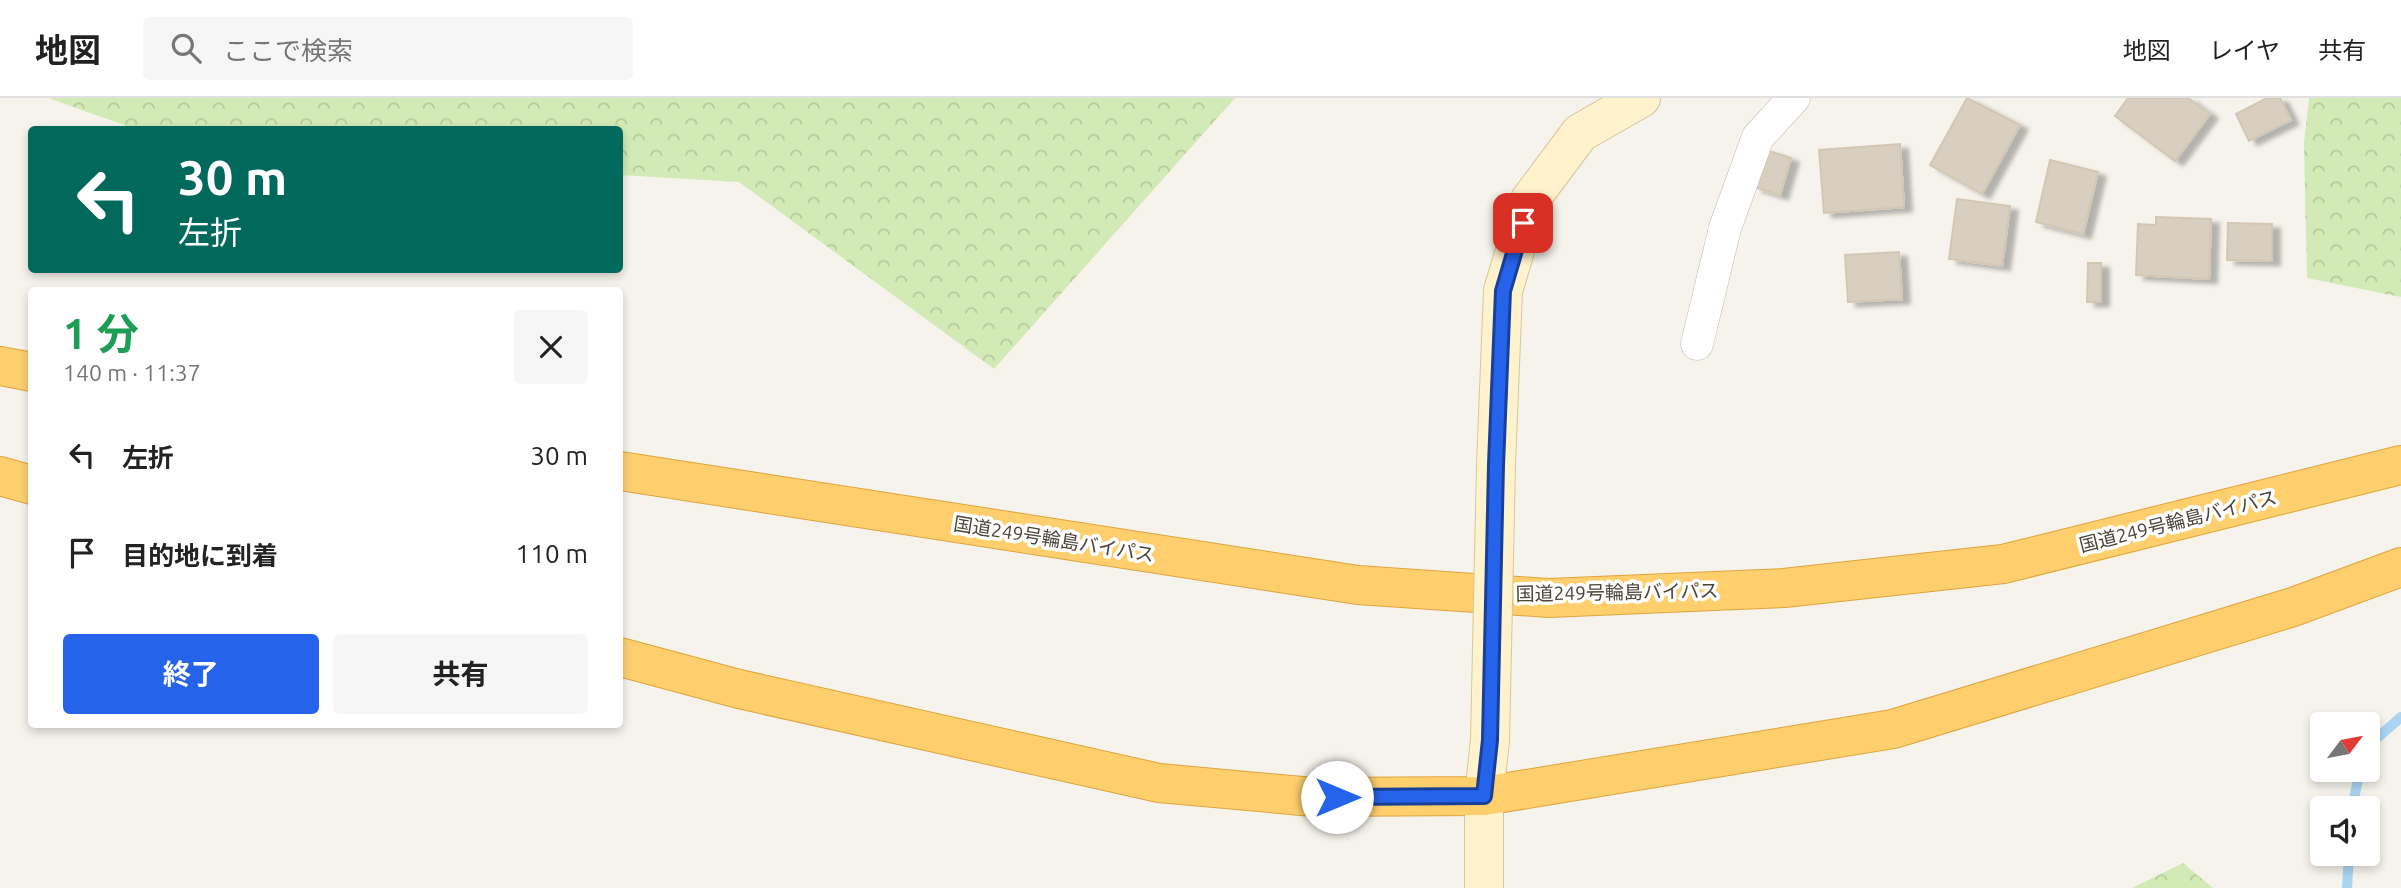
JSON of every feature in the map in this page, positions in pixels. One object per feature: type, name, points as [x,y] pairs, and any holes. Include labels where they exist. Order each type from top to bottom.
[{"type":"highway","points":[[0,366],[28,371]]},
{"type":"highway","name":"国道249号輪島バイパス","points":[[623,471],[1359,585],[1549,598],[1784,588],[2003,564],[2401,465]]},
{"type":"highway","points":[[0,476],[28,484]]},
{"type":"highway","points":[[623,658],[739,689],[1158,783],[1313,797],[1484,796],[1893,729],[2293,607],[2401,567]]},
{"type":"street","points":[[1484,888],[1484,796],[1490,740],[1503,291],[1530,200],[1580,133],[1641,98]]},
{"type":"street","points":[[1697,344],[1725,228],[1758,137],[1794,98]]},
{"type":"green space","points":[[48,98],[1235,98],[994,369],[739,182],[623,175],[623,126],[127,126]]},
{"type":"green space","points":[[2309,98],[2401,98],[2401,297],[2307,278],[2304,143]]},
{"type":"green space","points":[[2183,863],[2213,888],[2132,888]]},
{"type":"building","points":[[1967,98],[2020,125],[1982,194],[1930,165]]},
{"type":"building","points":[[2128,98],[2188,98],[2210,114],[2175,161],[2115,116]]},
{"type":"building","points":[[2267,98],[2280,98],[2291,120],[2249,141],[2236,114]]},
{"type":"building","points":[[1900,144],[1904,207],[1824,213],[1819,150]]},
{"type":"building","points":[[1766,150],[1791,158],[1780,195],[1754,187]]},
{"type":"building","points":[[2050,160],[2098,172],[2083,234],[2036,222]]},
{"type":"building","points":[[1957,199],[2010,206],[2002,266],[1949,259]]},
{"type":"building","points":[[2156,217],[2211,219],[2209,279],[2136,275],[2138,224],[2156,225]]},
{"type":"building","points":[[2228,223],[2272,224],[2272,261],[2227,260]]},
{"type":"building","points":[[1899,252],[1902,299],[1848,302],[1845,255]]},
{"type":"building","points":[[2088,263],[2101,263],[2101,302],[2087,302]]},
{"type":"waterway","points":[[2380,735],[2401,717]]},
{"type":"waterway","points":[[2355,796],[2357,782]]},
{"type":"waterway","points":[[2347,888],[2348,866]]},
{"type":"route","points":[[1337,797],[1484,796],[1490,740],[1503,291],[1523,223]]}]
